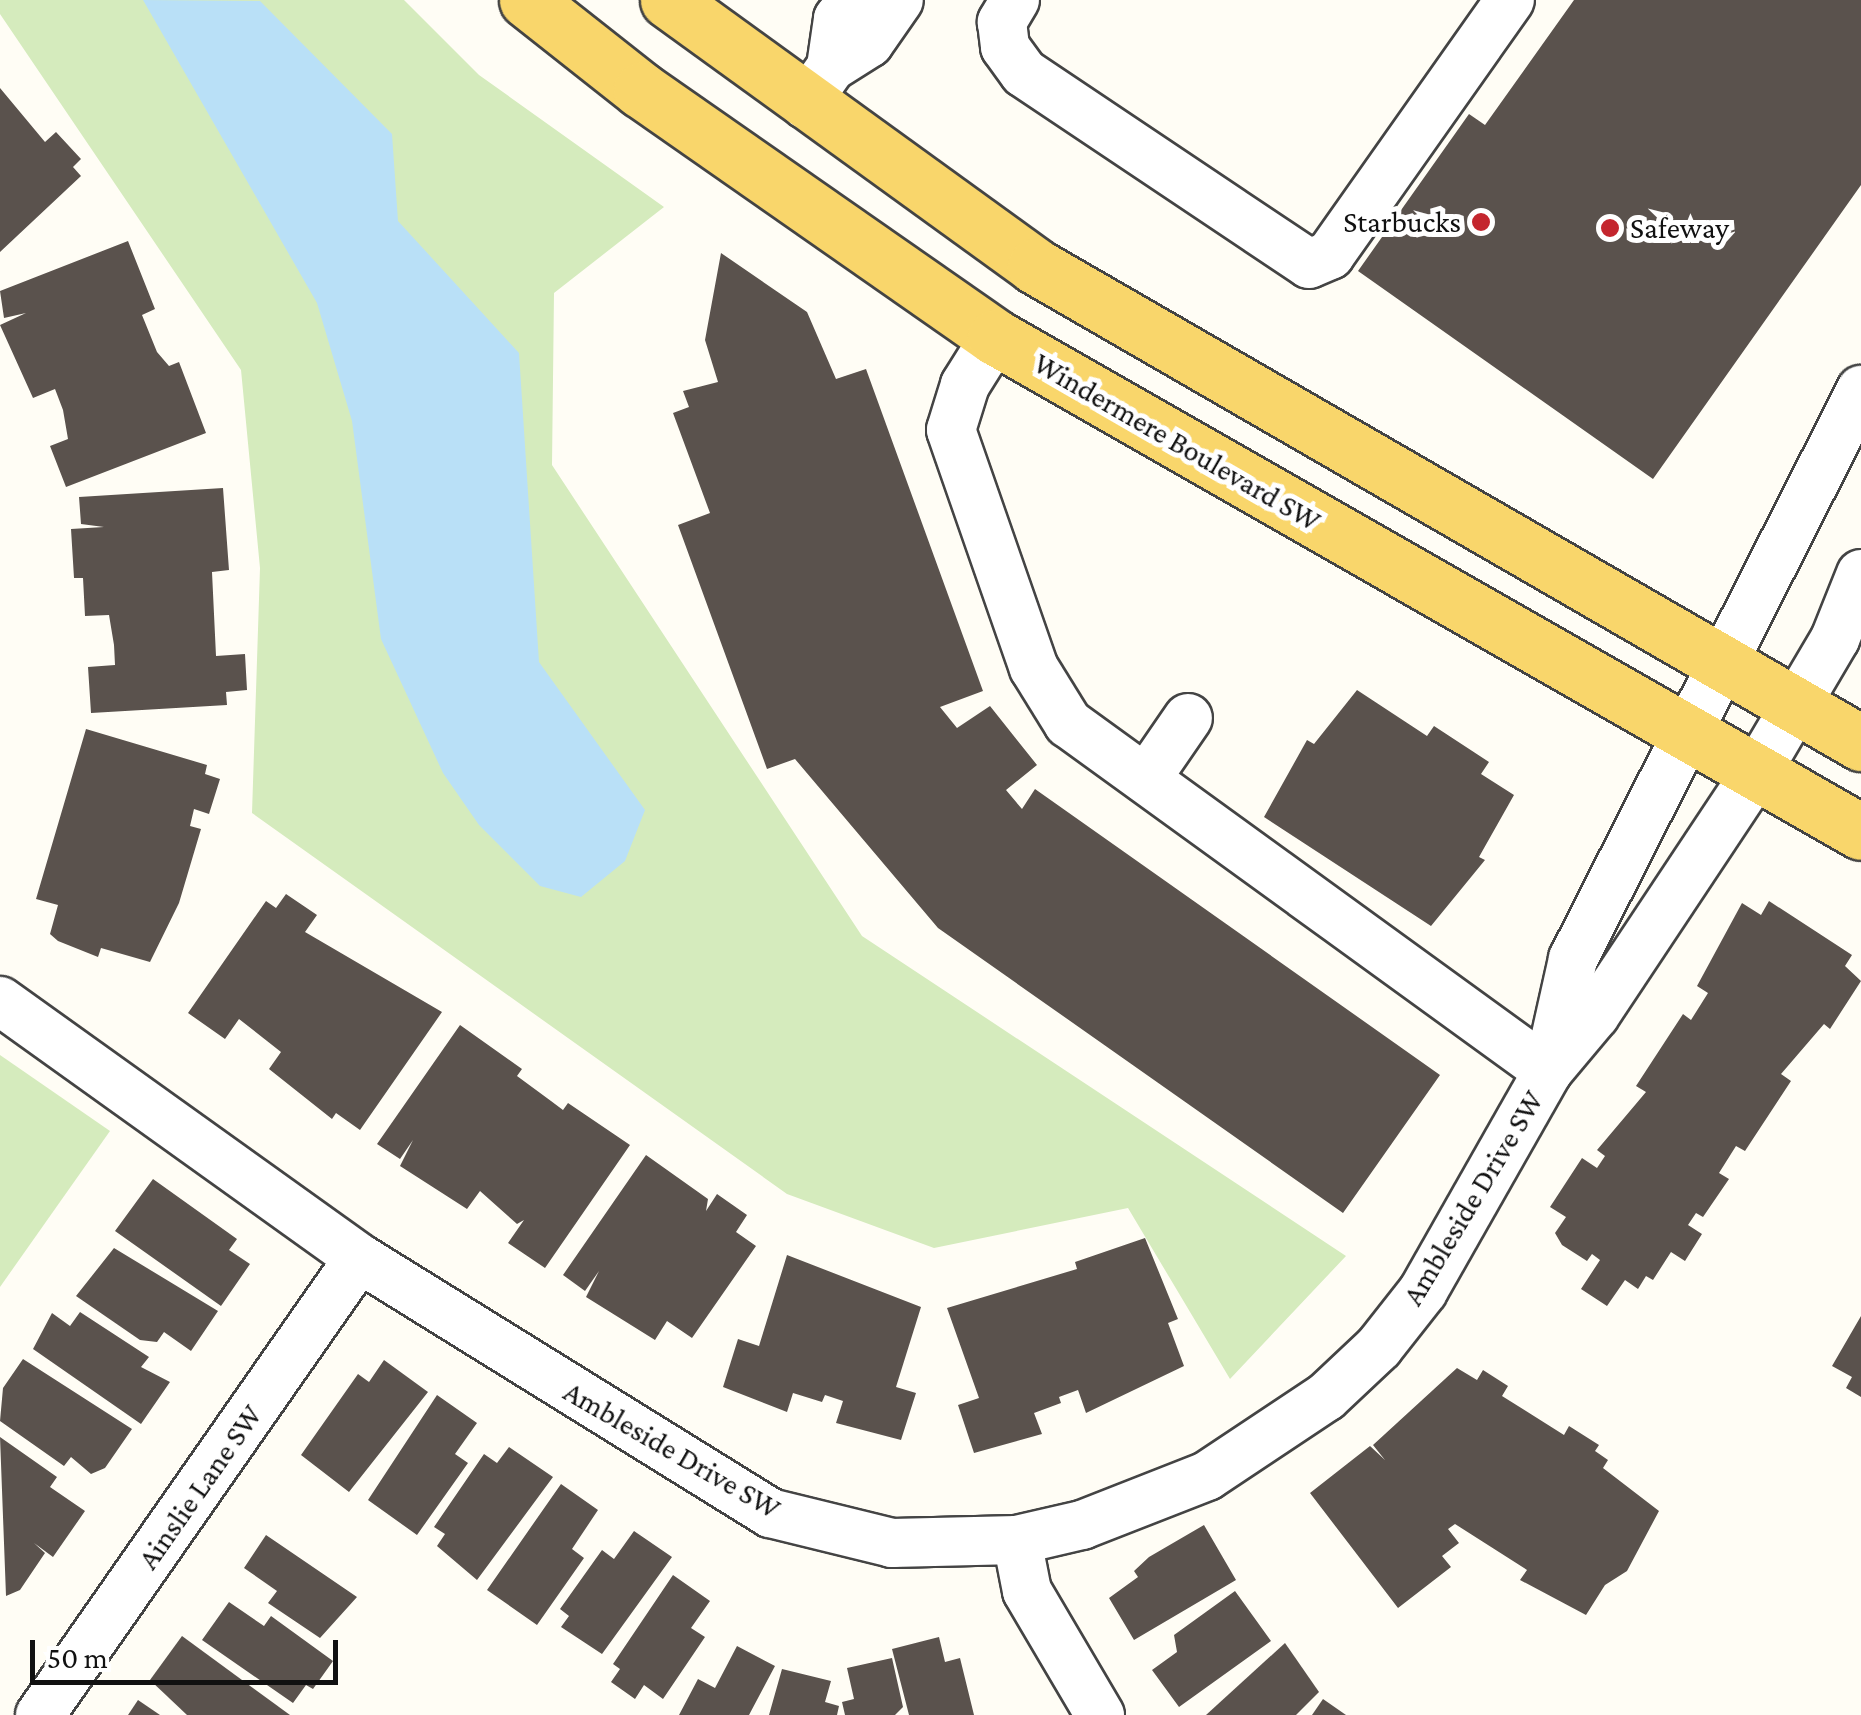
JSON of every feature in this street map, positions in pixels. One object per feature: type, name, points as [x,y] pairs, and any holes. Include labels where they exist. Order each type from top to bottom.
[{"type":"main road","name":"Windermere Boulevard SW","points":[[527,0],[641,90],[995,336],[1861,832]]},
{"type":"main road","points":[[668,0],[818,85],[1050,275],[1724,667],[1861,742]]},
{"type":"street","points":[[818,85],[838,19],[852,0]]},
{"type":"street","points":[[818,85],[869,43],[899,0]]},
{"type":"street","points":[[1015,0],[1002,22],[1005,47],[1024,73],[1310,264],[1330,255],[1510,0]]},
{"type":"street","points":[[995,336],[965,385],[951,430],[1034,668],[1068,724],[1548,1070]]},
{"type":"street","name":"Ambleside Drive SW","points":[[1548,1070],[1573,959],[1861,390]]},
{"type":"street","name":"Ambleside Drive SW","points":[[0,1001],[358,1258],[770,1512],[892,1543],[1017,1540],[1082,1525],[1207,1476],[1326,1397],[1423,1292],[1548,1070],[1595,1014],[1797,707],[1861,574]]},
{"type":"street","points":[[1146,779],[1188,718]]},
{"type":"street","name":"Ainslie Lane SW","points":[[40,1715],[358,1258]]},
{"type":"street","points":[[1017,1540],[1027,1591],[1100,1715]]},
{"type":"green space","points":[[0,0],[404,0],[479,75],[664,207],[554,293],[552,465],[862,936],[1346,1256],[1230,1379],[1128,1208],[934,1248],[787,1194],[252,813],[260,568],[241,370],[0,14]]},
{"type":"green space","points":[[0,1055],[110,1131],[0,1287]]},
{"type":"water","points":[[143,0],[260,1],[392,134],[398,221],[519,353],[539,662],[645,810],[625,861],[581,897],[540,886],[479,825],[443,773],[381,639],[352,421],[317,303]]},
{"type":"building","name":"Safeway","points":[[1574,0],[1861,0],[1861,185],[1653,479],[1358,271],[1469,114],[1485,125]]},
{"type":"building","points":[[0,88],[45,142],[56,132],[81,159],[73,167],[81,176],[0,252]]},
{"type":"building","points":[[128,241],[155,309],[142,315],[157,352],[169,366],[179,362],[206,433],[66,487],[50,446],[68,439],[63,410],[55,389],[33,398],[0,325],[26,313],[4,318],[0,291]]},
{"type":"building","points":[[721,253],[807,312],[836,379],[866,369],[983,691],[940,707],[957,728],[990,706],[1037,765],[1006,790],[1022,809],[1035,789],[1440,1075],[1343,1213],[938,928],[795,759],[767,769],[678,525],[710,513],[673,413],[689,407],[683,391],[718,382],[705,340]]},
{"type":"building","points":[[223,488],[229,570],[212,572],[216,656],[245,654],[247,690],[226,692],[227,705],[91,713],[88,667],[115,665],[114,645],[109,615],[85,616],[83,578],[74,578],[71,529],[104,527],[81,524],[79,497]]},
{"type":"building","points":[[1357,690],[1427,736],[1434,726],[1489,762],[1481,774],[1514,795],[1479,857],[1485,860],[1431,926],[1264,817],[1307,740],[1314,744]]},
{"type":"building","points":[[86,729],[207,765],[205,774],[220,779],[209,814],[194,809],[190,826],[201,829],[179,903],[150,962],[101,948],[98,957],[58,941],[50,934],[58,905],[36,899]]},
{"type":"building","points":[[286,894],[317,915],[305,932],[442,1012],[360,1130],[336,1113],[332,1119],[269,1069],[281,1052],[239,1019],[225,1039],[188,1013],[266,901],[276,908]]},
{"type":"building","points":[[1769,901],[1852,955],[1845,966],[1861,981],[1830,1029],[1824,1024],[1781,1074],[1791,1081],[1745,1151],[1736,1146],[1719,1173],[1729,1179],[1703,1217],[1696,1213],[1688,1225],[1702,1234],[1685,1261],[1671,1252],[1653,1280],[1646,1276],[1638,1289],[1625,1280],[1607,1306],[1581,1289],[1600,1260],[1592,1254],[1587,1261],[1562,1245],[1555,1233],[1566,1217],[1550,1207],[1582,1158],[1597,1168],[1605,1156],[1597,1150],[1646,1092],[1636,1086],[1683,1014],[1691,1020],[1708,993],[1697,986],[1742,903],[1761,915]]},
{"type":"building","points":[[460,1025],[522,1069],[517,1076],[563,1110],[568,1103],[630,1145],[545,1268],[508,1243],[524,1220],[517,1224],[480,1191],[467,1209],[400,1166],[413,1140],[400,1159],[377,1144]]},
{"type":"building","points":[[646,1155],[708,1199],[706,1211],[717,1194],[747,1215],[736,1232],[756,1246],[692,1338],[667,1321],[655,1340],[586,1297],[599,1271],[585,1291],[563,1275]]},
{"type":"building","points":[[153,1179],[237,1239],[229,1250],[250,1264],[221,1306],[115,1231]]},
{"type":"building","points":[[1145,1238],[1178,1319],[1168,1323],[1184,1366],[1086,1413],[1078,1390],[1059,1397],[1061,1403],[1034,1413],[1042,1434],[974,1453],[958,1405],[979,1398],[947,1308],[1077,1269],[1075,1262]]},
{"type":"building","points":[[114,1248],[218,1311],[191,1351],[164,1332],[157,1342],[140,1340],[76,1296]]},
{"type":"building","points":[[787,1255],[921,1307],[896,1387],[916,1393],[901,1440],[836,1423],[843,1401],[825,1395],[822,1402],[793,1393],[787,1412],[723,1387],[738,1339],[759,1346]]},
{"type":"building","points":[[80,1312],[149,1357],[141,1367],[170,1382],[141,1424],[33,1349],[52,1313],[70,1326]]},
{"type":"building","points":[[1861,1316],[1861,1397],[1846,1388],[1852,1377],[1832,1366]]},
{"type":"building","points":[[23,1359],[132,1429],[105,1468],[91,1474],[71,1457],[64,1466],[0,1421],[3,1388]]},
{"type":"building","points":[[384,1360],[428,1392],[349,1492],[301,1455],[358,1374],[369,1382]]},
{"type":"building","points":[[1457,1368],[1477,1380],[1483,1370],[1508,1386],[1502,1396],[1564,1435],[1569,1426],[1599,1445],[1595,1451],[1608,1460],[1603,1468],[1659,1511],[1627,1571],[1605,1585],[1586,1615],[1520,1580],[1527,1570],[1455,1524],[1448,1529],[1459,1543],[1442,1556],[1451,1567],[1398,1608],[1310,1493],[1370,1446],[1385,1460],[1373,1445]]},
{"type":"building","points":[[437,1395],[477,1423],[455,1454],[468,1463],[417,1535],[368,1500]]},
{"type":"building","points":[[0,1437],[57,1477],[50,1487],[85,1511],[53,1557],[34,1543],[45,1553],[20,1590],[6,1596]]},
{"type":"building","points":[[509,1447],[553,1477],[477,1580],[437,1546],[445,1534],[434,1527],[484,1454],[497,1463]]},
{"type":"building","points":[[561,1484],[598,1510],[572,1549],[584,1558],[537,1625],[487,1590]]},
{"type":"building","points":[[1204,1525],[1236,1580],[1134,1640],[1109,1598],[1138,1577],[1134,1571],[1149,1557]]},
{"type":"building","points":[[634,1531],[672,1557],[602,1654],[561,1627],[569,1616],[560,1609],[602,1550],[614,1559]]},
{"type":"building","points":[[266,1535],[357,1597],[320,1638],[268,1603],[277,1591],[244,1568]]},
{"type":"building","points":[[673,1575],[710,1601],[691,1628],[705,1637],[663,1699],[644,1685],[635,1699],[611,1682],[620,1669],[613,1664]]},
{"type":"building","points":[[1235,1591],[1271,1641],[1179,1707],[1152,1670],[1177,1652],[1174,1635]]},
{"type":"building","points":[[229,1602],[264,1626],[271,1616],[333,1661],[313,1689],[306,1685],[293,1703],[202,1640]]},
{"type":"building","points":[[182,1636],[290,1715],[187,1715],[150,1680]]},
{"type":"building","points":[[939,1637],[945,1662],[960,1658],[974,1715],[909,1715],[892,1649]]},
{"type":"building","points":[[1285,1643],[1319,1692],[1296,1715],[1206,1715]]},
{"type":"building","points":[[737,1646],[775,1666],[749,1715],[679,1715],[698,1679],[715,1688]]},
{"type":"building","points":[[892,1658],[903,1707],[895,1715],[845,1715],[842,1702],[854,1699],[847,1668]]},
{"type":"building","points":[[782,1669],[831,1681],[825,1702],[839,1706],[837,1715],[769,1715]]},
{"type":"building","points":[[1323,1699],[1346,1715],[1312,1715]]},
{"type":"building","points":[[138,1700],[160,1715],[128,1715]]},
{"type":"place","name":"Starbucks","points":[[1481,222]]},
{"type":"place","name":"Safeway","points":[[1610,228]]}]
